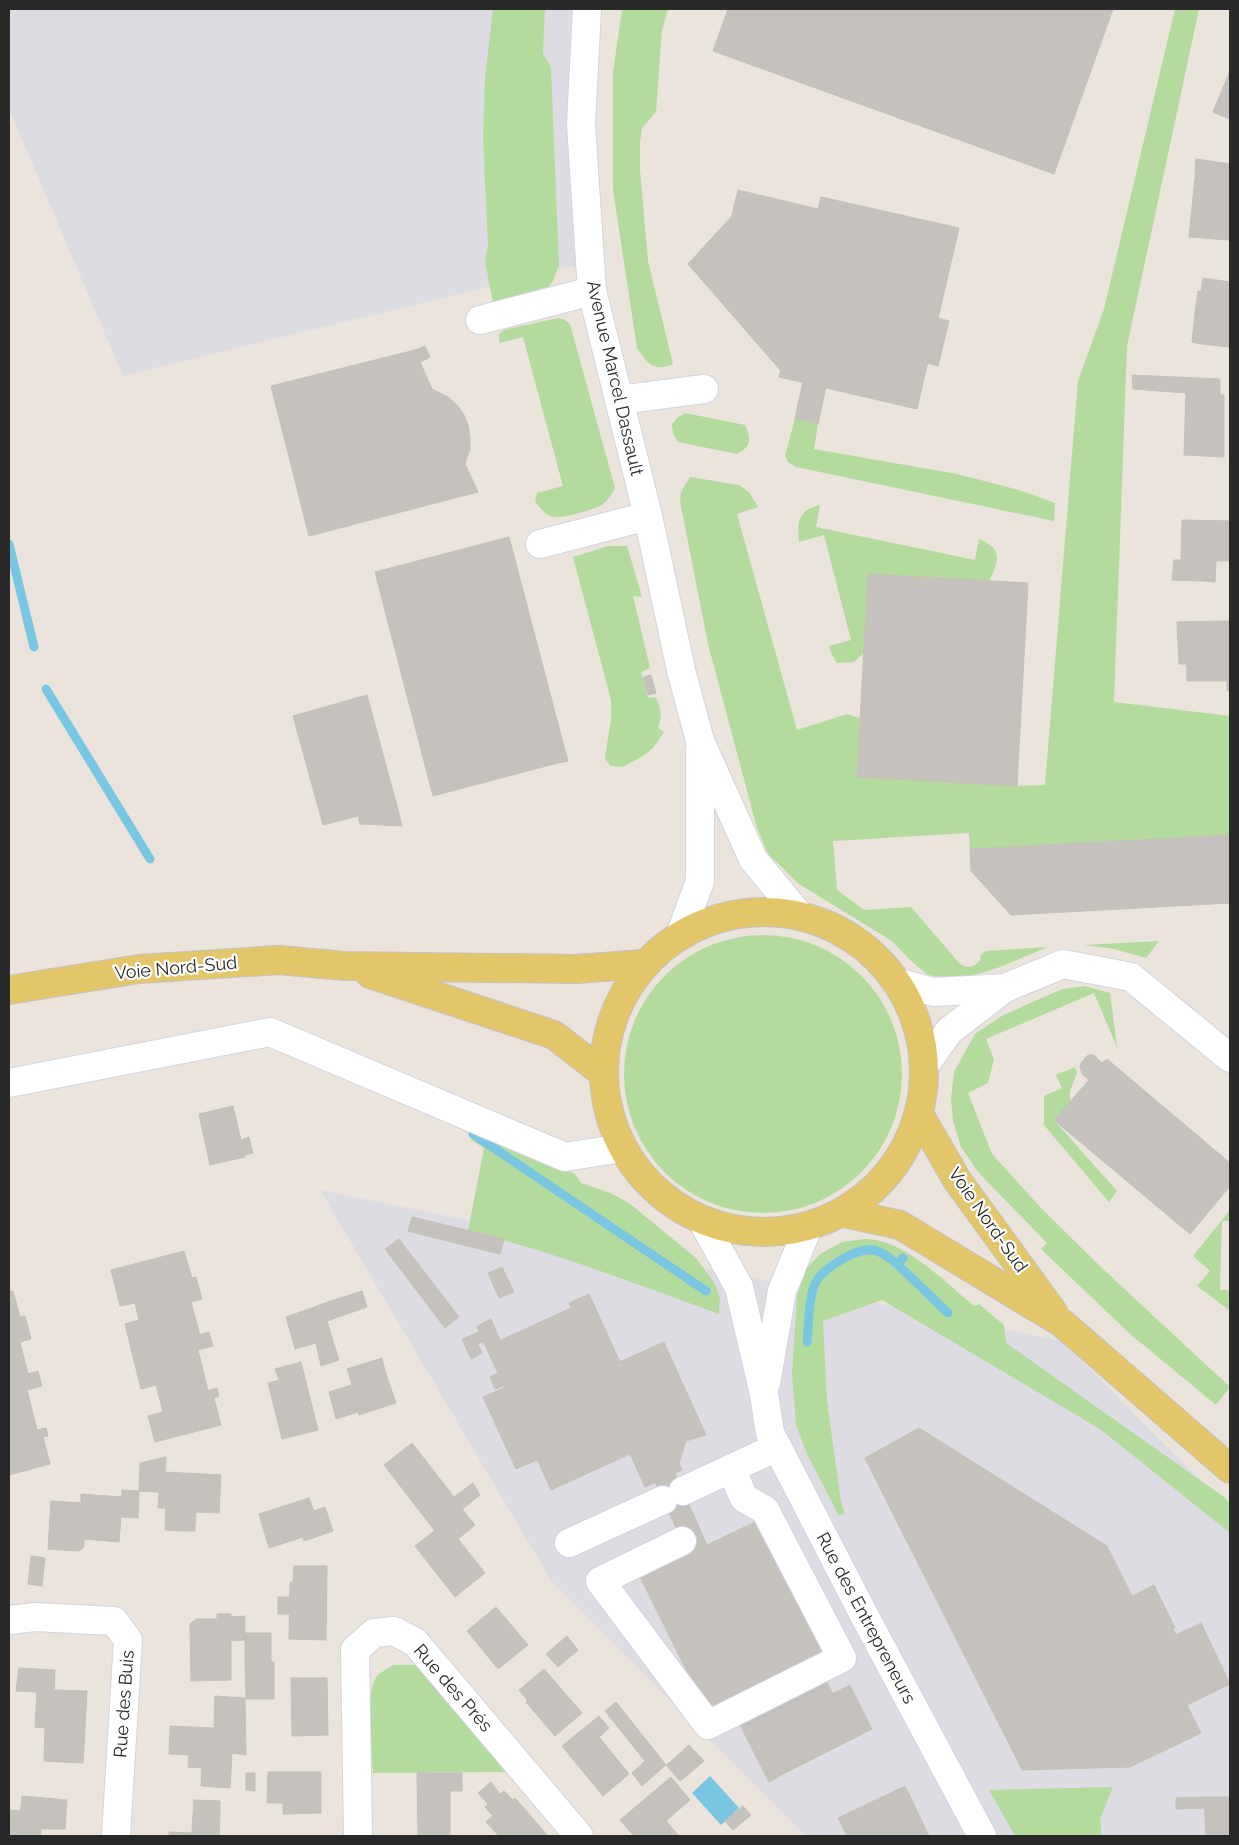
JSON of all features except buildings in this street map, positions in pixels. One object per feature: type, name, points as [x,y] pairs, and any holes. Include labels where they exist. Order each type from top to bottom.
[{"type":"main road","points":[[759,911],[799,915],[846,934],[870,952],[896,982],[916,1021],[925,1065],[919,1114],[903,1153],[877,1187],[844,1213],[808,1228],[755,1234],[703,1222],[656,1192],[622,1148],[608,1112],[603,1073],[607,1034],[621,996],[644,964],[681,933],[719,917],[759,911]]},
{"type":"main road","name":"Voie Nord-Sud","points":[[9,990],[140,969],[280,960],[345,966],[576,969],[644,964]]},
{"type":"main road","name":"Voie Nord-Sud","points":[[345,966],[554,1035],[603,1073]]},
{"type":"main road","name":"Voie Nord-Sud","points":[[919,1114],[957,1180],[1062,1323]]},
{"type":"main road","name":"Voie Nord-Sud","points":[[844,1213],[900,1225],[1062,1323],[1230,1469]]},
{"type":"street","name":"Avenue Marcel Dassault","points":[[587,9],[581,124],[592,291],[648,516],[681,670],[700,741],[753,859],[799,915]]},
{"type":"street","points":[[480,320],[592,291]]},
{"type":"street","points":[[619,400],[704,389]]},
{"type":"street","points":[[540,544],[648,516]]},
{"type":"street","name":"Avenue Marcel Dassault","points":[[681,933],[700,881],[700,741]]},
{"type":"street","points":[[925,1065],[949,1031],[1005,988],[1063,964],[1131,977],[1230,1058]]},
{"type":"street","points":[[896,982],[934,992],[1005,988]]},
{"type":"street","points":[[9,1083],[270,1032],[565,1157],[622,1148]]},
{"type":"street","name":"Rue des Entrepreneurs","points":[[703,1222],[740,1287],[764,1394],[770,1433],[864,1615],[982,1836]]},
{"type":"street","name":"Rue des Entrepreneurs","points":[[764,1394],[782,1291],[808,1228]]},
{"type":"street","points":[[569,1543],[777,1447]]},
{"type":"street","points":[[682,1541],[600,1581],[708,1725],[842,1658],[765,1510],[744,1498],[731,1469]]},
{"type":"street","name":"Rue des Buis","points":[[9,1620],[35,1617],[114,1621],[128,1640],[116,1836]]},
{"type":"street","name":"Rue des Prés","points":[[358,1836],[355,1650],[374,1633],[394,1631],[415,1642],[579,1836]]},
{"type":"shaded area","points":[[9,9],[587,9],[590,262],[123,376],[9,109]]},
{"type":"shaded area","points":[[320,1190],[1062,1341],[1230,1510],[1230,1836],[805,1836],[552,1582]]},
{"type":"green space","points":[[493,9],[545,9],[543,53],[551,67],[559,265],[553,281],[546,290],[493,303],[485,261],[488,246],[483,138],[485,79]]},
{"type":"green space","points":[[622,9],[668,9],[662,30],[656,112],[642,128],[640,142],[640,170],[648,261],[673,364],[660,367],[656,367],[648,362],[637,348],[613,190],[613,73]]},
{"type":"green space","points":[[1175,9],[1199,9],[1127,346],[1114,702],[1230,716],[1230,835],[970,849],[969,833],[833,841],[837,890],[864,910],[911,907],[963,966],[970,967],[975,965],[986,951],[1048,947],[982,973],[954,979],[928,975],[892,941],[799,884],[768,854],[757,828],[708,644],[680,501],[681,492],[690,477],[739,485],[749,492],[758,507],[737,514],[797,730],[847,714],[860,718],[857,777],[1017,786],[1045,785],[1078,381],[1104,309]]},
{"type":"green space","points":[[558,318],[570,324],[615,488],[608,499],[599,506],[563,517],[553,517],[548,515],[535,502],[537,493],[563,486],[523,337],[499,343],[499,334],[504,330]]},
{"type":"green space","points":[[685,413],[745,425],[749,438],[748,445],[737,454],[678,442],[673,434],[672,424]]},
{"type":"green space","points":[[795,418],[818,424],[814,449],[957,474],[1019,490],[1055,503],[1054,521],[796,467],[788,462],[785,456]]},
{"type":"green space","points":[[820,505],[816,527],[975,560],[979,539],[987,543],[995,551],[997,562],[995,568],[989,581],[864,653],[854,662],[837,663],[829,646],[851,640],[824,535],[799,542],[798,528],[800,518],[807,510]]},
{"type":"green space","points":[[608,546],[627,546],[642,597],[633,596],[650,668],[641,672],[648,698],[655,697],[659,705],[661,716],[658,728],[664,732],[653,748],[623,767],[610,766],[605,758],[611,719],[611,700],[573,557]]},
{"type":"green space","points":[[777,935],[816,945],[829,951],[862,975],[879,997],[892,1021],[900,1047],[902,1074],[900,1101],[892,1127],[879,1151],[862,1173],[840,1190],[816,1203],[777,1213],[749,1213],[710,1203],[697,1197],[664,1173],[655,1162],[640,1140],[626,1101],[624,1060],[634,1021],[640,1008],[664,975],[675,966],[697,951],[736,937]]},
{"type":"green space","points":[[1159,941],[1146,958],[1114,949],[1084,945]]},
{"type":"green space","points":[[1085,986],[1110,993],[1117,1047],[1094,993],[986,1039],[994,1059],[988,1083],[968,1093],[992,1154],[1042,1209],[1104,1270],[1230,1387],[1216,1405],[1129,1333],[1041,1249],[1047,1243],[978,1172],[961,1147],[953,1121],[951,1099],[954,1072],[975,1034],[1000,1017],[1030,1003],[1063,989]]},
{"type":"green space","points":[[1075,1067],[1077,1073],[1070,1091],[1070,1104],[1054,1120],[1117,1191],[1109,1202],[1044,1125],[1044,1096],[1062,1088],[1056,1075]]},
{"type":"green space","points":[[475,1129],[575,1174],[581,1183],[610,1193],[629,1203],[696,1258],[715,1284],[720,1298],[719,1314],[563,1259],[468,1231],[484,1148],[471,1140]]},
{"type":"green space","points":[[1230,1210],[1230,1221],[1222,1221],[1220,1290],[1230,1290],[1229,1310],[1197,1286],[1210,1271],[1193,1256]]},
{"type":"green space","points":[[865,1239],[880,1241],[909,1254],[937,1274],[974,1306],[979,1304],[1004,1325],[1006,1343],[1224,1497],[1230,1503],[1230,1533],[1100,1429],[882,1300],[823,1321],[827,1401],[841,1502],[845,1513],[839,1516],[807,1454],[796,1425],[792,1374],[797,1297],[806,1269],[820,1254],[842,1242]]},
{"type":"green space","points":[[394,1665],[422,1665],[513,1772],[373,1773],[370,1726],[372,1689],[377,1676]]},
{"type":"green space","points":[[1113,1787],[1100,1819],[1102,1836],[1015,1836],[989,1790]]},
{"type":"water","points":[[710,1776],[739,1808],[721,1825],[692,1793]]},
{"type":"waterway","points":[[9,544],[34,647]]},
{"type":"waterway","points":[[46,689],[150,859]]},
{"type":"waterway","points":[[473,1134],[706,1291]]},
{"type":"waterway","points":[[807,1342],[813,1288],[820,1277],[831,1266],[846,1257],[867,1250],[879,1252],[897,1264]]},
{"type":"waterway","points":[[903,1258],[897,1264],[948,1313]]}]
